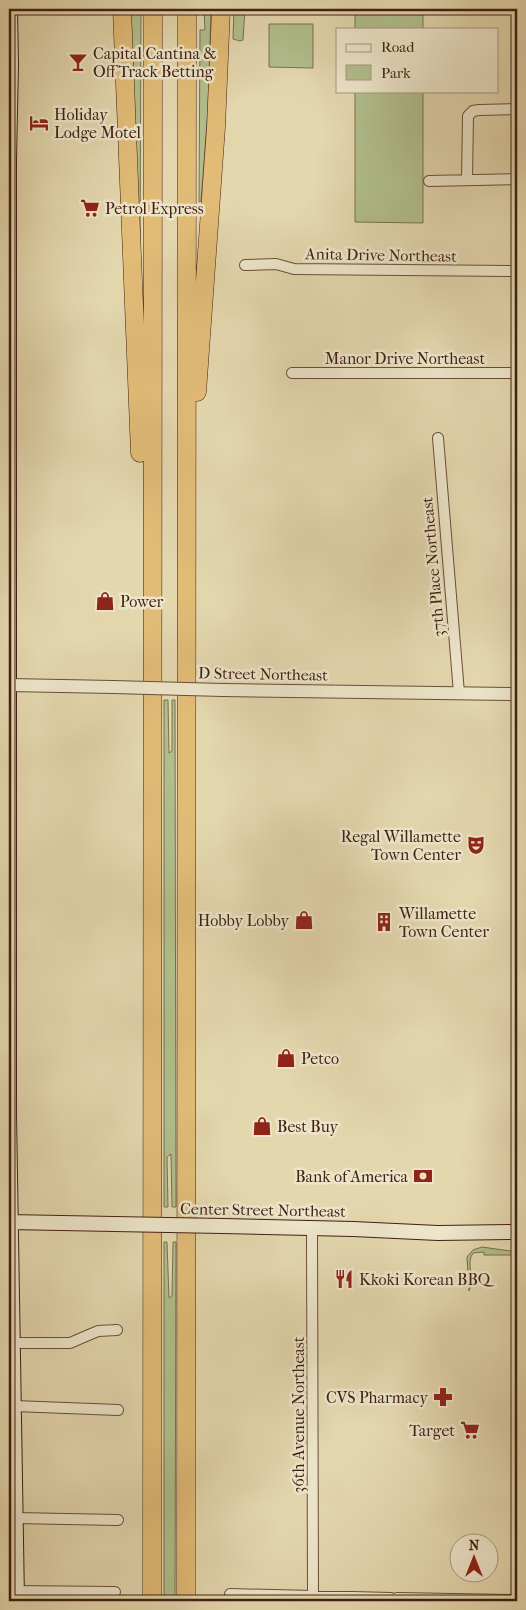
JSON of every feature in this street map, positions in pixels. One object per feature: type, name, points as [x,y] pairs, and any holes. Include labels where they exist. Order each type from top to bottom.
[{"type":"highway","points":[[122,9],[144,564],[152,652]]},
{"type":"highway","points":[[152,9],[152,1601]]},
{"type":"highway","points":[[186,1601],[187,9]]},
{"type":"highway","points":[[186,460],[197,388],[217,107],[221,9]]},
{"type":"main road","points":[[10,9],[9,1116],[14,1406],[14,1594]]},
{"type":"main road","name":"Center Street Northeast","points":[[10,1222],[312,1228],[430,1233],[517,1232]]},
{"type":"street","points":[[467,180],[468,116],[473,111],[479,110],[517,109]]},
{"type":"street","points":[[429,181],[517,179]]},
{"type":"street","name":"Anita Drive Northeast","points":[[245,264],[276,264],[294,269],[517,271]]},
{"type":"street","name":"Manor Drive Northeast","points":[[292,373],[517,373]]},
{"type":"street","name":"37th Place Northeast","points":[[438,438],[458,693]]},
{"type":"street","name":"D Street Northeast","points":[[9,685],[517,694]]},
{"type":"street","name":"36th Avenue Northeast","points":[[312,1228],[313,1598]]},
{"type":"street","points":[[13,1343],[70,1343],[98,1330],[117,1330]]},
{"type":"street","points":[[14,1406],[118,1410]]},
{"type":"street","points":[[15,1518],[118,1520]]},
{"type":"street","points":[[14,1594],[115,1592]]},
{"type":"street","points":[[230,1594],[313,1598],[516,1600]]},
{"type":"green space","points":[[127,9],[141,9],[140,252]]},
{"type":"green space","points":[[204,9],[211,9],[208,108],[201,201],[199,202],[200,30],[205,30]]},
{"type":"green space","points":[[234,9],[245,9],[243,40],[240,41],[233,39]]},
{"type":"green space","points":[[355,9],[423,9],[423,28],[355,28]]},
{"type":"green space","points":[[269,24],[313,24],[313,68],[269,67]]},
{"type":"green space","points":[[355,92],[423,92],[423,223],[355,222]]},
{"type":"green space","points":[[164,700],[168,700],[169,753],[172,751],[172,700],[175,700],[176,1207],[172,1207],[171,1154],[167,1157],[168,1207],[164,1207]]},
{"type":"green space","points":[[164,1242],[167,1242],[169,1298],[172,1296],[173,1242],[176,1242],[175,1601],[164,1601]]},
{"type":"green space","points":[[482,1247],[517,1252],[517,1255],[473,1253],[470,1262],[471,1286],[469,1291],[467,1257],[473,1250]]},
{"type":"place","name":"Capital Cantina & Off Track Betting","points":[[78,62]]},
{"type":"place","name":"Holiday Lodge Motel","points":[[39,123]]},
{"type":"place","name":"Petrol Express","points":[[90,208]]},
{"type":"place","name":"Power","points":[[105,601]]},
{"type":"place","name":"Regal Willamette Town Center","points":[[476,845]]},
{"type":"place","name":"Hobby Lobby","points":[[304,920]]},
{"type":"place","name":"Willamette Town Center","points":[[384,922]]},
{"type":"place","name":"Petco","points":[[286,1058]]},
{"type":"place","name":"Best Buy","points":[[262,1126]]},
{"type":"place","name":"Bank of America","points":[[423,1176]]},
{"type":"place","name":"Kkoki Korean BBQ","points":[[344,1279]]},
{"type":"place","name":"CVS Pharmacy","points":[[443,1397]]},
{"type":"place","name":"Target","points":[[470,1430]]}]
